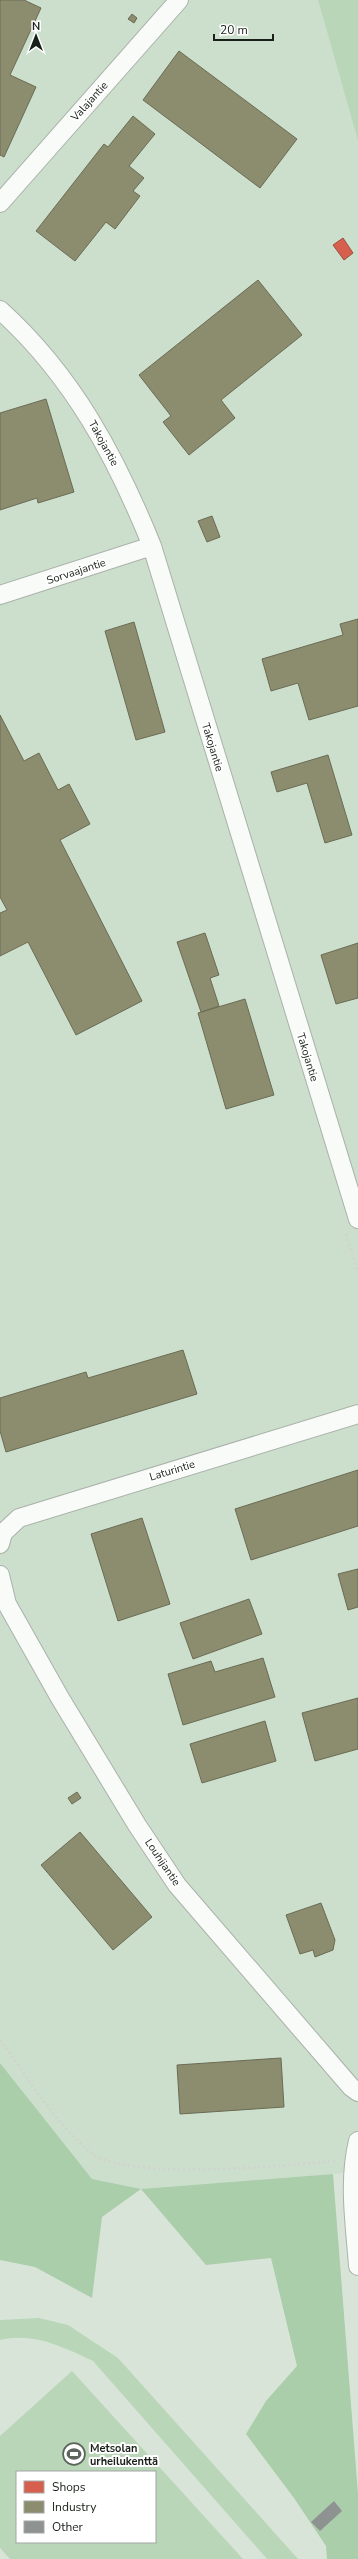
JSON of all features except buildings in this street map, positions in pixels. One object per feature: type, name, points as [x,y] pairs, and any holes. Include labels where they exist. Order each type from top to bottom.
[{"type":"street","name":"Valajantie","points":[[0,203],[179,0]]},
{"type":"street","name":"Takojantie","points":[[0,310],[16,324],[61,376],[93,422],[127,484],[152,546],[351,1223]]},
{"type":"street","name":"Sorvaajantie","points":[[0,595],[152,546]]},
{"type":"street","name":"Laturintie","points":[[0,1544],[3,1533],[19,1518],[358,1414]]},
{"type":"street","name":"Louhijantie","points":[[0,1575],[7,1604],[68,1711],[137,1825],[177,1885],[351,2087],[358,2092]]},
{"type":"street","points":[[358,2141],[354,2159],[352,2189],[358,2266]]},
{"type":"path","points":[[351,1223],[358,1272]]},
{"type":"path","points":[[0,2040],[66,2127],[93,2154],[124,2165],[167,2169],[211,2169],[267,2167],[354,2159]]},
{"type":"shaded area","points":[[0,0],[318,0],[358,141],[358,2172],[141,2189],[92,2179],[0,2063]]},
{"type":"shaded area","points":[[318,0],[358,0],[358,141]]},
{"type":"shaded area","points":[[39,2318],[68,2325],[118,2358],[298,2559],[267,2559],[93,2361],[59,2346],[36,2339],[13,2338],[0,2340],[0,2320]]},
{"type":"shaded area","name":"Metsolan urheilukenttä","points":[[72,2371],[243,2559],[10,2559],[0,2548],[0,2436]]},
{"type":"green space","points":[[0,2063],[92,2179],[141,2189],[102,2217],[92,2298],[35,2267],[0,2260]]},
{"type":"green space","points":[[333,2174],[358,2494],[358,2559],[327,2559],[326,2546],[294,2498],[246,2434],[266,2401],[297,2366],[271,2258],[206,2265],[141,2189]]},
{"type":"place","name":"Metsolan urheilukenttä","points":[[74,2454]]}]
